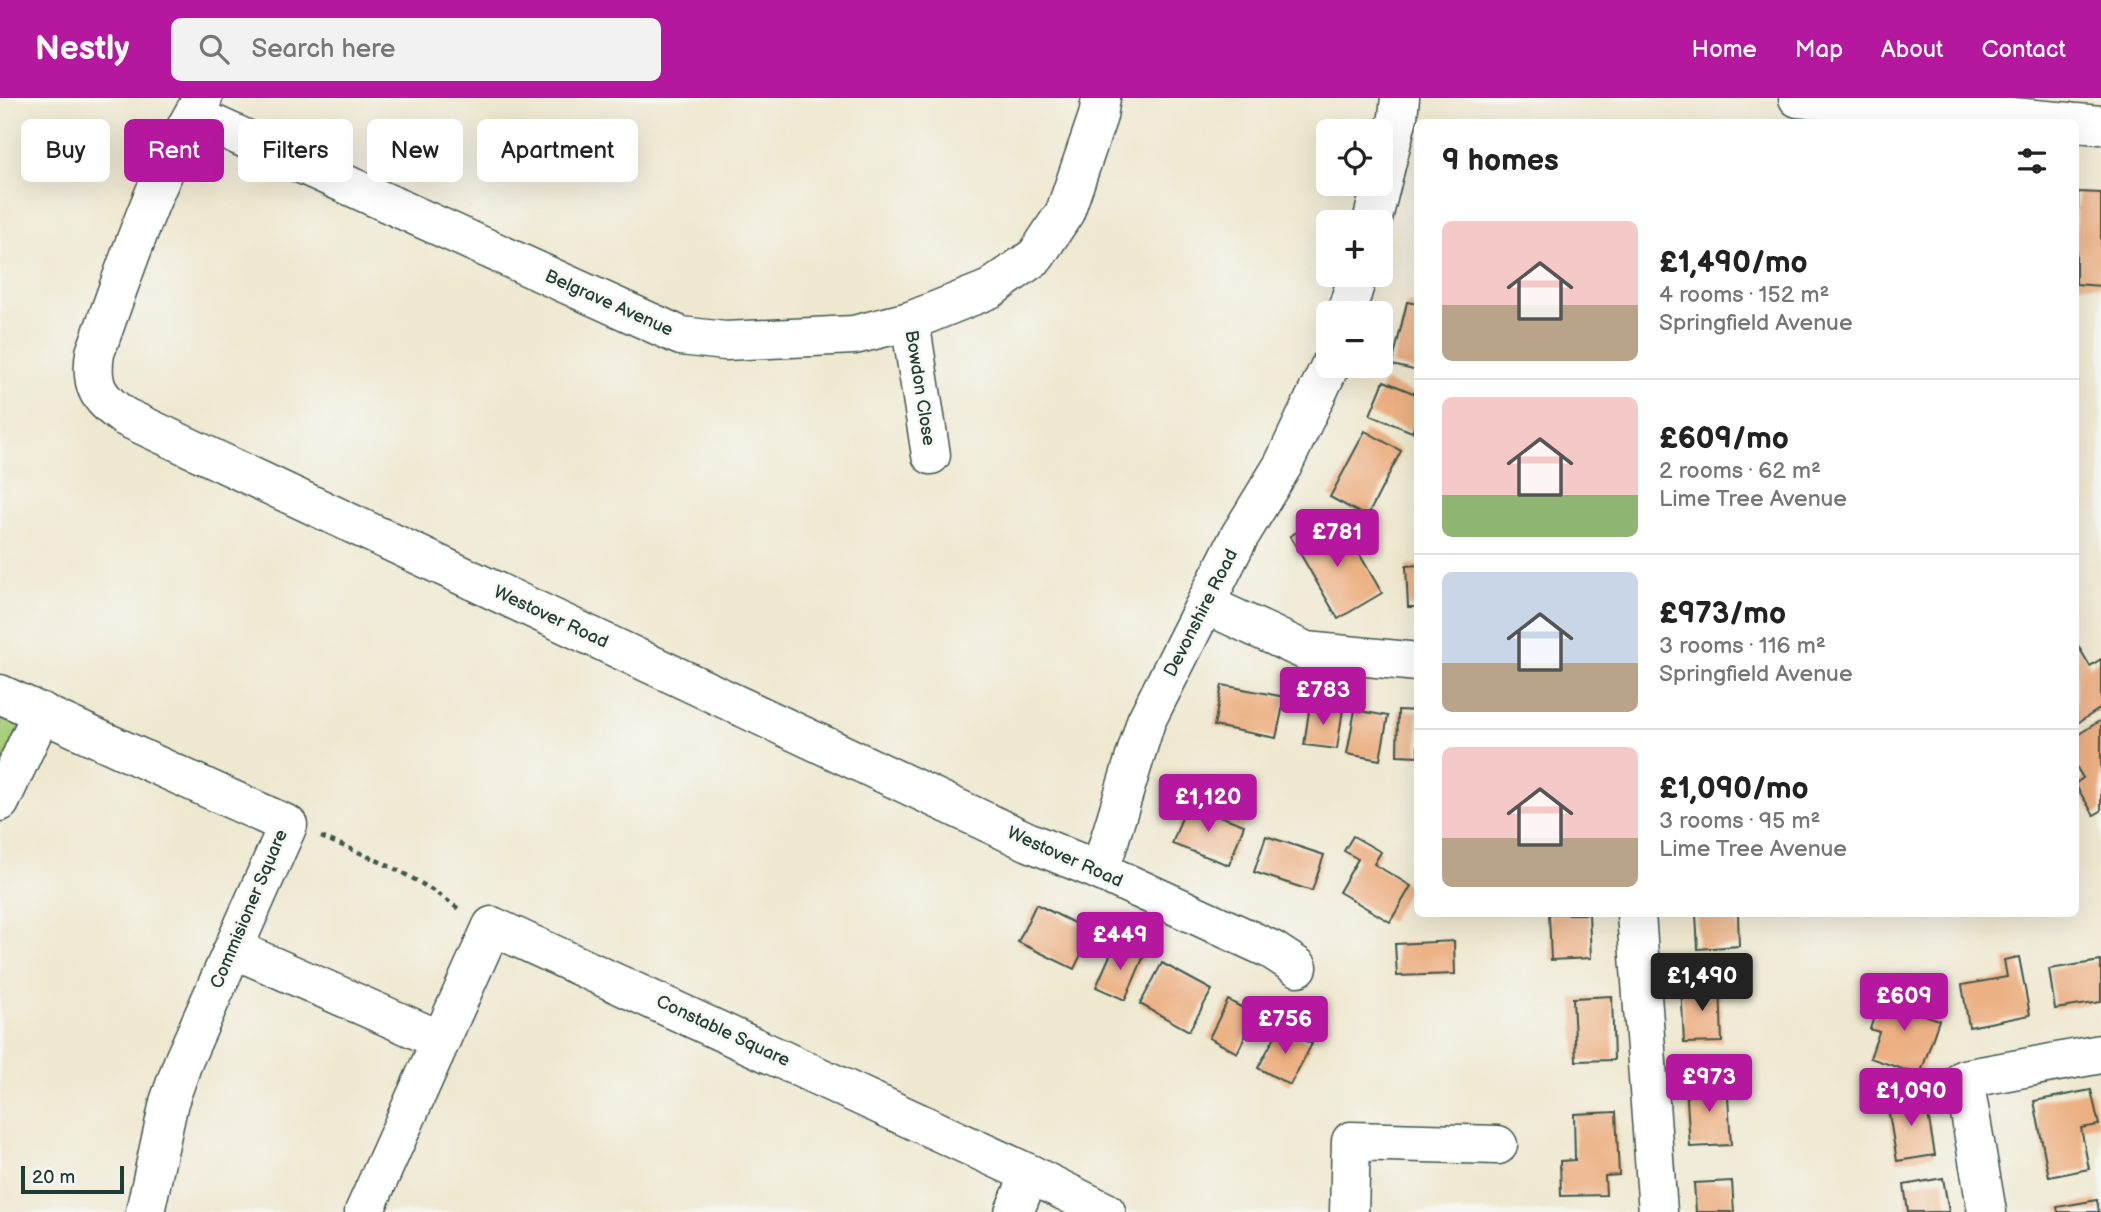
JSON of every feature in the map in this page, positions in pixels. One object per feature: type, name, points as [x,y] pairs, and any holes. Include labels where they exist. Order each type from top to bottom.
[{"type":"street","name":"Belgrave Avenue","points":[[198,106],[681,336],[725,341],[854,335],[910,321],[990,289],[1036,256],[1065,212],[1098,117],[1101,98]]},
{"type":"street","points":[[1375,210],[1398,117],[1400,98]]},
{"type":"street","points":[[1798,98],[2035,119]]},
{"type":"street","name":"Westover Road","points":[[198,106],[152,195],[96,353],[93,369],[95,384],[100,397],[110,407],[125,417],[1017,836],[1272,950],[1298,967]]},
{"type":"street","points":[[2079,123],[2101,125]]},
{"type":"street","name":"Bowdon Close","points":[[910,321],[931,455]]},
{"type":"street","name":"Devonshire Road","points":[[1100,871],[1146,721],[1240,537],[1283,465],[1324,378]]},
{"type":"street","points":[[1207,606],[1306,651],[1414,662]]},
{"type":"street","name":"Commisioner Square","points":[[0,694],[288,825],[183,1062],[169,1102],[145,1212]]},
{"type":"street","points":[[0,802],[42,712]]},
{"type":"street","points":[[1636,917],[1658,1212]]},
{"type":"street","points":[[364,1212],[492,926]]},
{"type":"street","name":"Constable Square","points":[[492,926],[939,1130],[1106,1212]]},
{"type":"street","points":[[234,949],[440,1040]]},
{"type":"street","points":[[1987,1212],[1964,1079],[2101,1054]]},
{"type":"street","points":[[1349,1212],[1351,1141],[1498,1145]]},
{"type":"street","points":[[1014,1212],[1030,1174]]},
{"type":"path","points":[[288,825],[356,850],[400,870],[433,889],[473,920],[492,926]]},
{"type":"green space","points":[[0,712],[22,722],[0,772]]},
{"type":"building","points":[[2079,192],[2101,193],[2101,286],[2079,284]]},
{"type":"building","points":[[1407,302],[1414,303],[1414,370],[1393,365]]},
{"type":"building","points":[[1384,381],[1414,393],[1412,432],[1370,415]]},
{"type":"building","points":[[1365,431],[1401,451],[1367,517],[1330,497]]},
{"type":"building","points":[[1309,525],[1318,541],[1343,526],[1382,593],[1338,619],[1290,536]]},
{"type":"building","points":[[1414,565],[1414,607],[1408,607],[1406,566]]},
{"type":"building","points":[[2079,647],[2090,666],[2101,659],[2101,708],[2079,722]]},
{"type":"building","points":[[1222,685],[1285,697],[1276,738],[1214,726]]},
{"type":"building","points":[[1310,704],[1343,709],[1337,749],[1304,745]]},
{"type":"building","points":[[1355,710],[1388,716],[1380,760],[1347,754]]},
{"type":"building","points":[[1398,710],[1414,711],[1414,756],[1397,755]]},
{"type":"building","points":[[2101,720],[2101,811],[2094,815],[2079,791],[2079,781],[2083,778],[2079,771],[2079,734]]},
{"type":"building","points":[[1187,804],[1244,825],[1229,865],[1172,844]]},
{"type":"building","points":[[1266,836],[1324,855],[1312,891],[1254,872]]},
{"type":"building","points":[[1353,836],[1381,852],[1374,864],[1411,886],[1390,922],[1339,892],[1358,859],[1344,851]]},
{"type":"building","points":[[1036,904],[1092,932],[1074,969],[1018,942]]},
{"type":"building","points":[[1549,917],[1589,917],[1591,958],[1551,960]]},
{"type":"building","points":[[1696,917],[1738,917],[1739,946],[1698,949]]},
{"type":"building","points":[[1454,941],[1455,974],[1397,976],[1395,944]]},
{"type":"building","points":[[1115,944],[1144,956],[1125,1000],[1096,987]]},
{"type":"building","points":[[2019,957],[2030,1015],[1969,1027],[1962,985],[2007,977],[2004,960]]},
{"type":"building","points":[[2101,961],[2101,1002],[2055,1009],[2049,969]]},
{"type":"building","points":[[1162,963],[1212,990],[1189,1031],[1140,1004]]},
{"type":"building","points":[[1720,982],[1722,1042],[1684,1043],[1681,984]]},
{"type":"building","points":[[1893,988],[1927,1000],[1922,1014],[1939,1020],[1920,1075],[1870,1058],[1879,1032],[1870,1029],[1876,1011],[1885,1014]]},
{"type":"building","points":[[1612,996],[1614,1060],[1576,1061],[1573,998]]},
{"type":"building","points":[[1228,1000],[1256,1015],[1237,1053],[1209,1038]]},
{"type":"building","points":[[1280,1027],[1312,1044],[1290,1085],[1258,1068]]},
{"type":"building","points":[[1727,1081],[1731,1145],[1690,1147],[1686,1084]]},
{"type":"building","points":[[2091,1090],[2099,1125],[2081,1128],[2089,1169],[2049,1177],[2034,1101]]},
{"type":"building","points":[[1925,1096],[1935,1155],[1897,1161],[1887,1102]]},
{"type":"building","points":[[1616,1112],[1619,1175],[1605,1176],[1606,1195],[1561,1196],[1560,1161],[1575,1160],[1574,1114]]},
{"type":"building","points":[[1943,1178],[1949,1212],[1908,1212],[1904,1185]]},
{"type":"building","points":[[1732,1181],[1734,1212],[1696,1212],[1694,1183]]},
{"type":"building","points":[[2097,1200],[2099,1212],[2058,1212],[2057,1207]]}]
